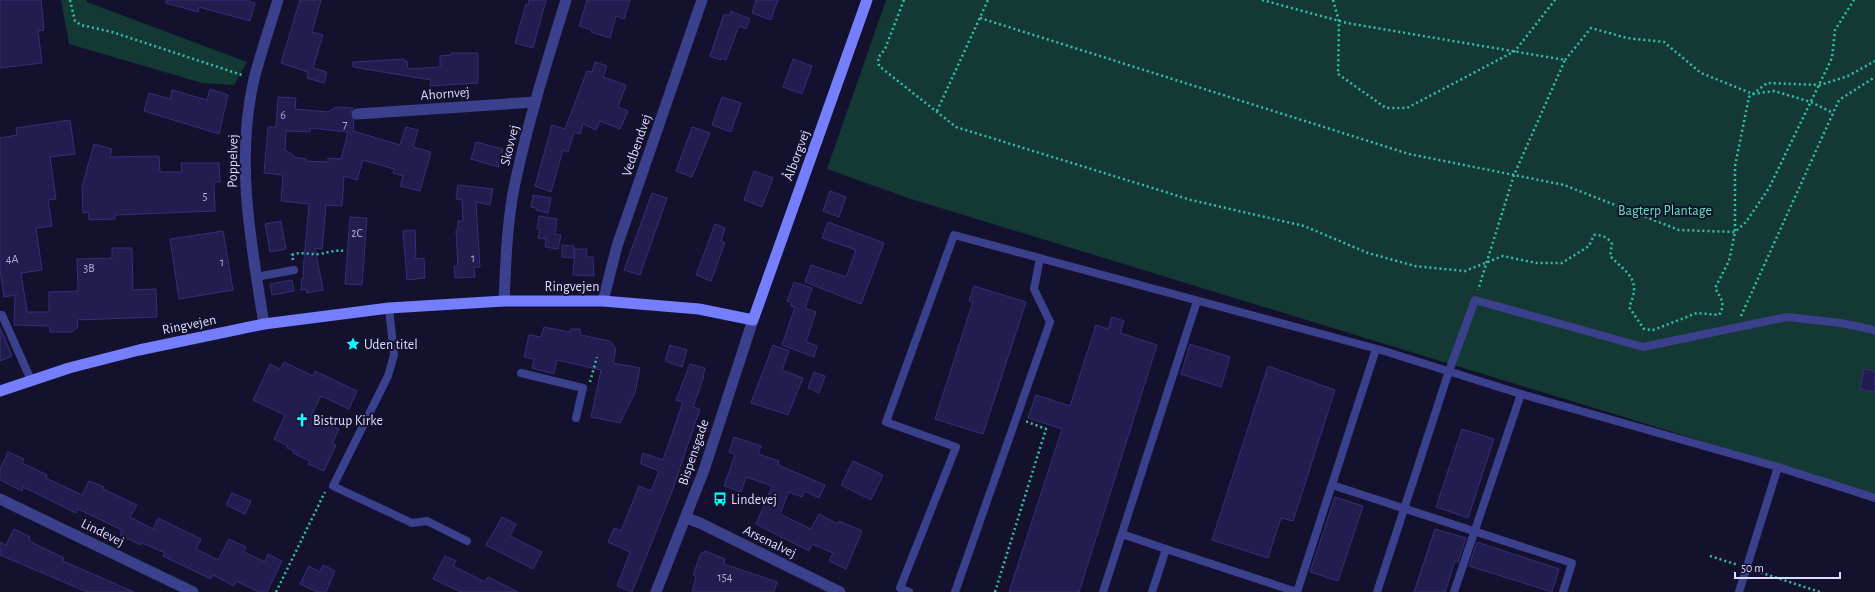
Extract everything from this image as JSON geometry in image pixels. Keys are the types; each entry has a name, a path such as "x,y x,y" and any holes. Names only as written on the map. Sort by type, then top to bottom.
{"main road":[{"name":"Ålborgvej","path":"753,320 867,0"},
{"name":"Ringvejen","path":"0,391 70,368 139,350 264,324 390,308 504,301 603,301 699,309 753,320"}],"street":[{"name":"Poppelvej","path":"264,324 248,218 244,168 248,119 254,79 278,0"},
{"name":"Skovvej","path":"504,301 507,235 516,175 535,102 566,0"},
{"name":"Vedbendvej","path":"603,301 617,246 702,0"},
{"name":"Ahornvej","path":"357,114 535,102"},
{"name":"Bispensgade","path":"656,592 704,470 753,320"},
{"name":"Lindevej","path":"0,499 187,591"},
{"name":"Arsenalvej","path":"686,518 700,523 840,592"}],"lane":[{"path":"909,592 900,588 956,447 886,422 954,235 1376,349 1521,394 1778,468 1875,498"},
{"path":"955,592 1050,322 1034,289 1040,258"},
{"path":"256,277 294,270"},
{"path":"1377,592 1449,371 1475,300 1643,347 1787,317 1841,323 1875,330"},
{"path":"1103,592 1198,301"},
{"path":"390,308 394,355 388,376 333,486 412,523 427,521 467,542"},
{"path":"0,315 2,315 31,380"},
{"path":"1122,534 1297,592 1376,349"},
{"path":"521,373 583,388 576,418"},
{"path":"1454,592 1521,394"},
{"path":"1739,592 1778,468"},
{"path":"1332,485 1404,510 1474,530 1572,563 1563,592"},
{"path":"1152,592 1166,549"}],"path":[{"path":"70,0 75,21 81,25 112,32 254,79"},
{"path":"904,0 885,49 878,58 879,66 938,111 956,127 1191,200 1304,226 1368,254 1415,266 1465,271 1503,256 1536,263 1562,263 1589,246 1594,235 1600,235 1609,239 1612,244 1610,256 1633,278 1636,294 1629,307 1644,329 1654,330 1697,313 1719,315 1722,310 1723,300 1715,288 1729,261 1735,232 1735,166 1749,97 1767,83 1820,85 1848,76 1875,61"},
{"path":"938,111 988,0"},
{"path":"1262,0 1338,21 1565,60"},
{"path":"1333,0 1338,21 1338,74 1386,108 1407,108 1515,51 1555,0"},
{"path":"980,18 1409,154 1564,186 1679,230 1735,232 1746,222 1769,188 1832,58 1835,30 1854,0"},
{"path":"1475,300 1514,175 1565,60 1591,28 1627,38 1664,42 1701,73 1753,94 1774,91 1811,102 1833,113"},
{"path":"1736,328 1746,301 1839,100 1875,77"},
{"path":"294,270 292,255 297,253 319,254 333,250 345,250"},
{"path":"583,388 591,381 597,357"},
{"path":"995,592 1046,429 1016,418"},
{"path":"276,592 326,490 333,486"},
{"path":"1710,556 1820,592"}],"green space":[{"path":"61,0 86,0 87,2 247,62 234,85 202,83 69,44"},
{"name":"Bagterp Plantage","path":"886,0 1875,0 1875,494 908,198 827,169"}],"building":[{"path":"0,0 41,0 44,30 38,31 42,63 0,68"},
{"path":"166,0 246,0 255,3 250,21 199,7 198,12 166,3"},
{"path":"300,0 321,0 312,32 323,35 313,68 327,72 324,83 307,78 308,72 281,63"},
{"path":"529,0 546,0 533,48 515,43 526,4 528,5"},
{"path":"587,0 630,0 624,19 616,16 610,38 591,32 592,30 579,26"},
{"path":"756,0 778,0 771,20 752,13"},
{"path":"731,11 750,19 746,29 739,26 726,60 721,58 721,60 710,56 724,14 729,16"},
{"path":"451,53 478,53 478,83 430,86 431,80 353,67 353,62 404,59 404,61 407,61 408,69 440,67 440,56 451,55"},
{"path":"793,59 812,66 802,94 783,87"},
{"path":"595,62 607,66 603,77 626,85 618,107 628,111 620,129 600,121 596,130 583,124 580,134 574,132 568,152 563,150 551,192 535,186 552,125 565,129 587,71 592,72"},
{"path":"210,89 228,95 219,134 144,111 149,93 170,99 172,90 207,100"},
{"path":"278,97 296,98 295,109 328,112 336,107 353,108 350,114 354,120 353,131 400,145 406,127 418,130 413,147 431,152 420,191 400,186 403,176 393,173 394,169 363,160 357,180 344,176 342,206 326,205 322,249 315,248 323,290 307,293 306,289 301,290 302,278 304,278 303,272 309,204 281,201 283,175 264,173 268,127 276,127","holes":["310,128 348,132 341,159 328,158 328,162 306,161 306,159 294,157 285,150 286,131 310,132"]},
{"path":"722,97 741,103 731,132 712,125"},
{"path":"70,120 75,154 50,157 56,199 48,200 52,226 36,228 42,270 21,273 27,312 49,312 49,292 78,291 77,259 112,258 112,248 132,248 133,290 156,289 157,317 77,320 78,327 72,332 50,332 50,326 14,325 15,295 4,297 0,270 0,138 17,135 16,128"},
{"path":"692,127 710,133 692,177 676,171"},
{"path":"476,142 503,149 498,167 471,159"},
{"path":"94,144 112,149 110,157 159,156 160,172 182,172 181,163 219,163 220,182 214,182 215,211 115,215 115,219 89,220 88,212 83,213 82,187"},
{"path":"754,171 773,178 762,207 744,200"},
{"path":"458,185 493,189 490,205 476,202 480,267 474,267 475,277 455,278 454,266 458,266 456,230 458,230 458,221 463,221 462,200 456,199"},
{"path":"830,191 846,197 839,217 823,211"},
{"path":"652,193 667,198 640,275 624,270"},
{"path":"533,195 551,198 548,213 531,207"},
{"path":"539,216 557,219 555,234 561,235 558,249 545,247 546,239 538,238 540,229 537,229"},
{"path":"350,217 367,218 362,285 345,284"},
{"path":"281,221 286,249 270,252 265,224"},
{"path":"828,222 884,243 861,304 805,282 811,265 846,277 856,250 822,238"},
{"path":"715,224 725,228 721,241 725,243 711,281 696,275"},
{"path":"415,230 416,259 424,258 425,278 407,280 403,231"},
{"path":"223,231 233,290 179,299 170,239"},
{"path":"562,245 574,246 574,258 562,257"},
{"path":"575,249 587,249 586,257 593,257 594,276 573,275"},
{"path":"292,280 294,291 272,295 270,284"},
{"path":"794,282 812,288 805,308 816,312 806,342 817,346 814,357 782,345 795,307 791,306 792,303 787,301"},
{"path":"974,286 1026,302 983,434 935,419 973,302 969,301"},
{"path":"1112,317 1124,321 1120,333 1157,345 1079,592 1009,592 1062,429 1028,418 1036,395 1070,406 1096,325 1108,329"},
{"path":"0,327 12,356 0,361"},
{"path":"544,327 570,332 571,329 580,329 581,335 610,341 616,348 613,363 640,368 635,393 620,423 591,417 601,370 557,360 554,374 532,368 534,359 524,357 529,335 541,337"},
{"path":"1190,344 1230,357 1221,387 1181,374"},
{"path":"670,345 687,350 682,367 665,361"},
{"path":"773,345 789,351 782,370 803,378 788,415 751,403"},
{"name":"Bistrup Kirke","path":"284,362 313,376 315,371 357,391 349,409 321,396 311,416 339,429 332,444 336,445 324,471 308,464 310,461 293,453 294,451 287,448 288,446 274,439 285,415 253,400 270,364 280,369"},
{"path":"690,364 705,368 704,376 693,407 700,409 671,494 632,592 617,586 630,552 608,542 614,528 621,531 639,486 651,491 659,471 641,464 643,453 663,460 683,402 676,400"},
{"path":"1268,366 1335,390 1293,521 1281,518 1268,558 1212,540"},
{"path":"1864,369 1875,371 1875,392 1860,389"},
{"path":"814,372 825,376 819,393 808,388"},
{"path":"1462,429 1494,439 1468,518 1436,507"},
{"path":"734,437 761,446 758,454 779,461 778,465 825,485 819,498 805,491 802,497 789,492 780,514 811,529 819,514 838,524 839,521 862,531 846,569 829,561 833,553 812,544 809,551 756,524 772,486 746,477 741,492 724,486 735,455 729,452"},
{"path":"8,452 24,459 22,463 47,475 46,478 82,495 89,481 104,487 103,489 137,505 130,517 153,529 158,518 201,539 196,549 218,560 229,539 246,547 244,552 265,562 268,554 282,561 267,592 259,592 236,581 234,586 213,575 211,579 163,556 165,553 142,543 141,545 120,535 122,530 78,509 76,513 23,487 22,491 0,480 0,469"},
{"path":"853,461 883,475 871,500 841,485"},
{"path":"232,493 251,501 245,514 226,505"},
{"path":"1335,497 1363,506 1338,581 1310,572"},
{"path":"502,517 516,524 510,536 542,552 533,569 486,545"},
{"path":"14,529 30,537 29,540 33,543 64,558 63,561 134,592 87,592 0,555 0,542 6,545"},
{"path":"1435,529 1466,538 1458,562 1455,561 1445,592 1414,592"},
{"path":"1477,542 1559,569 1552,592 1469,566"},
{"path":"705,551 725,559 724,564 777,582 774,592 692,592 696,577 693,575 701,553 704,553"},
{"path":"445,556 456,561 453,566 485,582 488,577 518,592 461,592 433,579"},
{"path":"323,565 335,571 326,592 317,592 300,584 309,566 320,572"}],"place":[{"name":"Uden titel","path":"353,344"},
{"name":"Bistrup Kirke","path":"302,420"},
{"name":"Lindevej","path":"720,499"}]}
